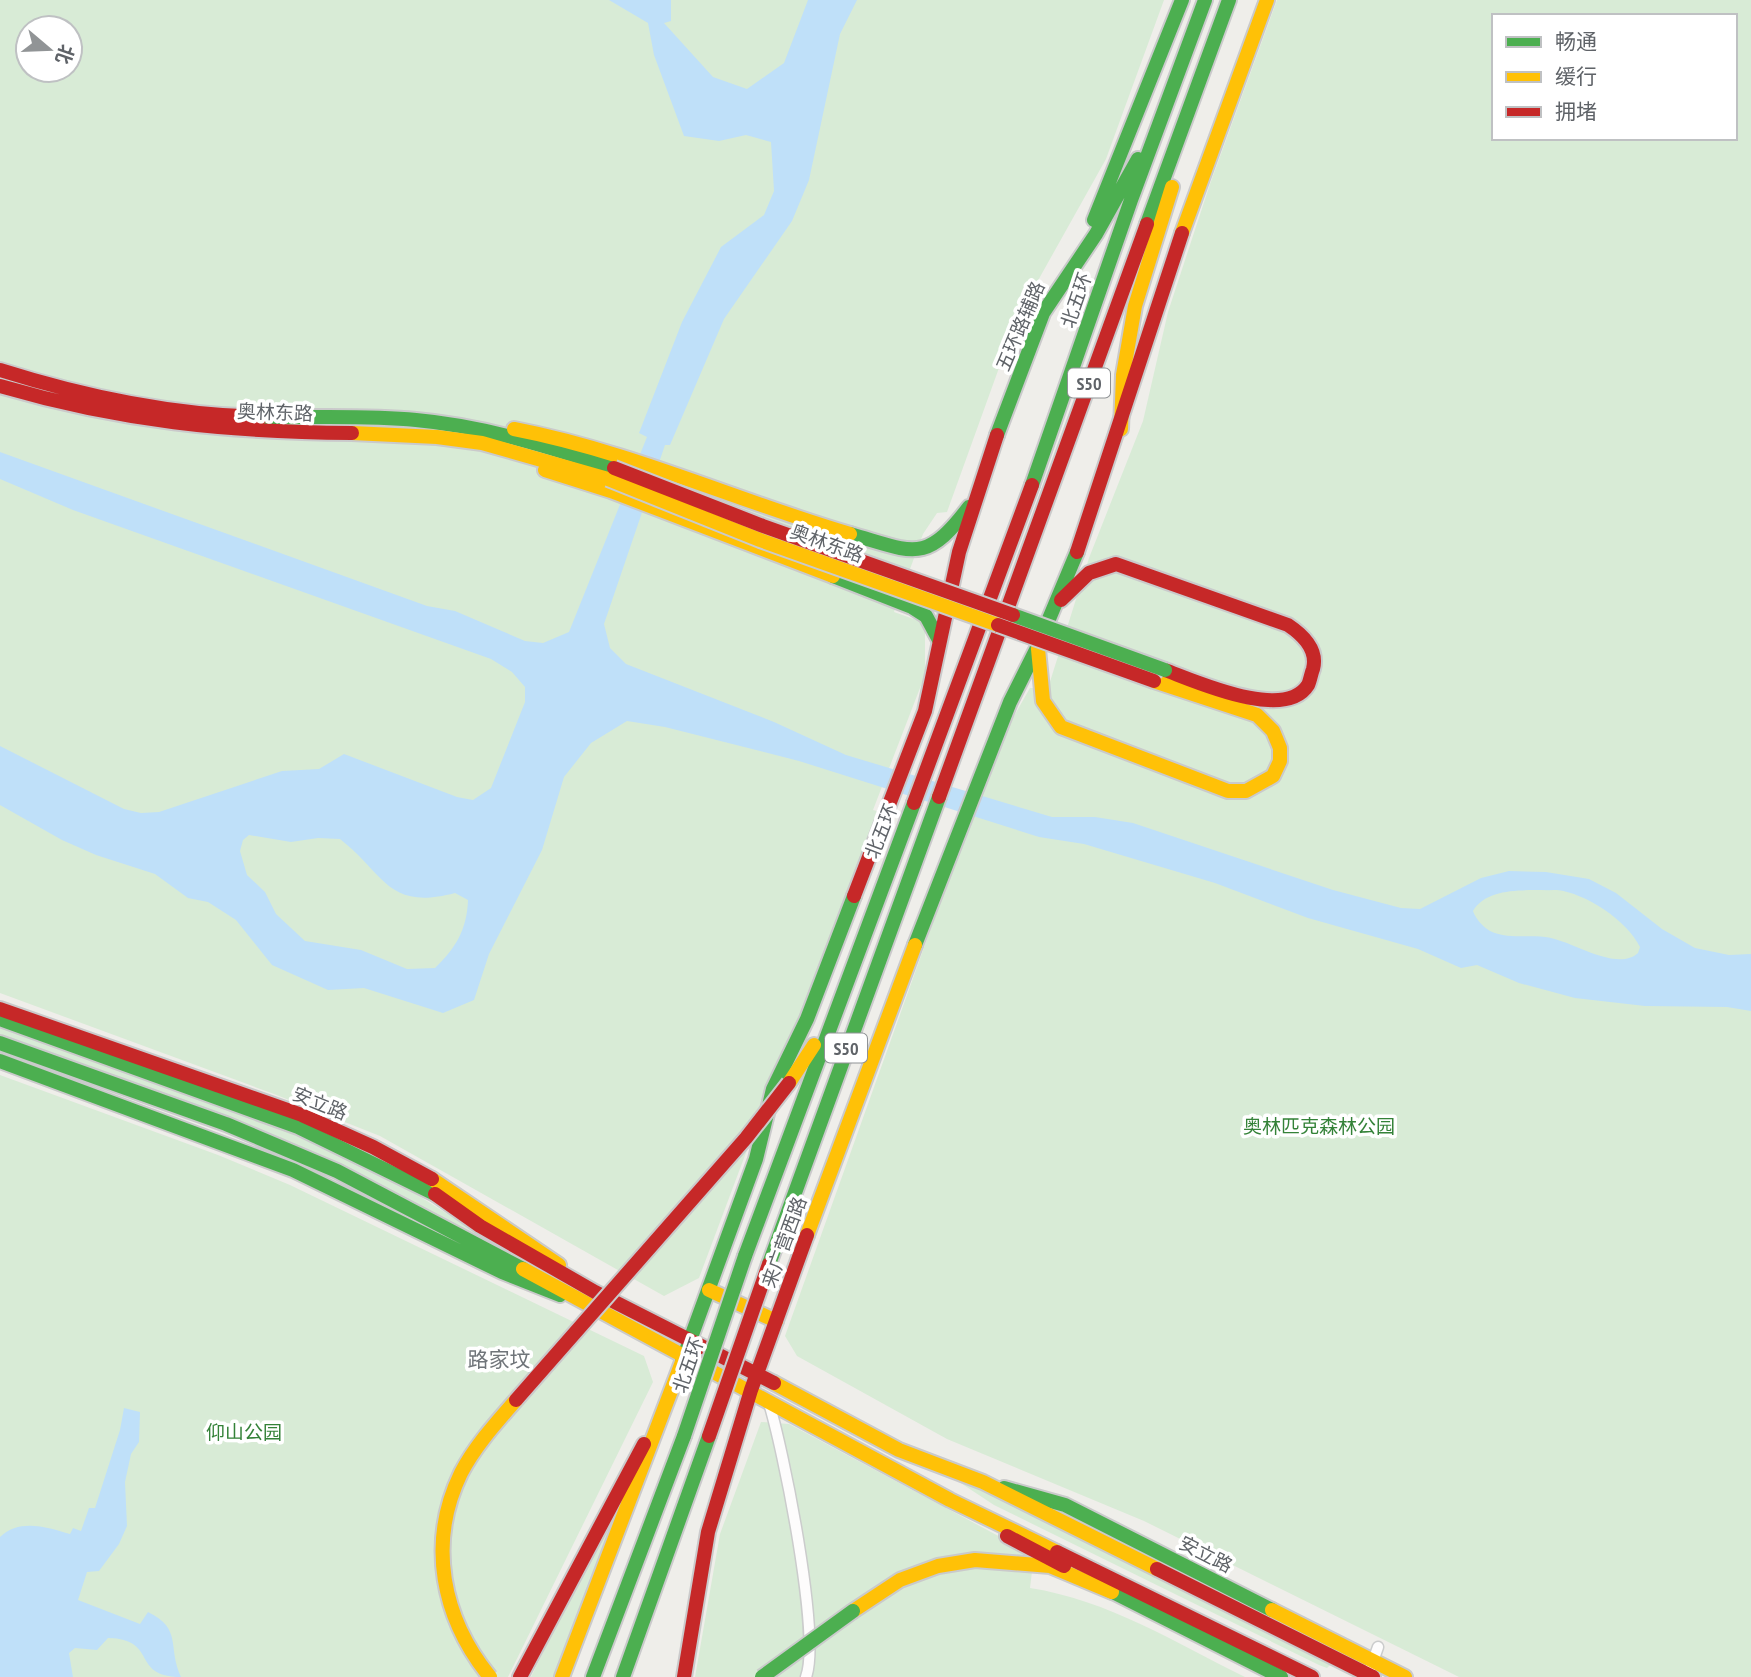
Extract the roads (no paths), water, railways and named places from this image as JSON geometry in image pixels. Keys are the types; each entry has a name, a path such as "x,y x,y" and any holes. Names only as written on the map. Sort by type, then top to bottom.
{"main road":[{"name":"五环路辅路","path":"670,1396 757,1159 774,1089 807,1019 925,711 959,552 1041,316 1103,205 1182,0"},
{"name":"北五环","path":"593,1677 684,1436 745,1256 835,1009 996,589 1205,0"},
{"name":"北五环","path":"623,1677 924,832 1229,0"},
{"name":"来广营西路","path":"684,1677 708,1532 751,1390 875,1046 1010,702 1058,604 1121,429 1170,270 1267,0"},
{"path":"1121,429 1123,375 1135,306 1205,66"},
{"path":"1041,316 1096,234 1161,120"},
{"name":"奥林东路","path":"0,370 65,391 179,411 247,416 415,420 467,433"},
{"name":"奥林东路","path":"0,386 61,405 177,426 246,431 467,433 525,439 614,474 1265,703 1285,702 1307,685 1314,669 1314,657 1308,642 1288,625 1116,564 1089,573 1058,604"},
{"path":"467,433 614,474 664,472 778,513 900,550 924,552 944,540 976,497"},
{"path":"614,474 647,505 912,607 926,616 939,640"},
{"name":"奥林东路","path":"614,474 760,540 1154,681 1257,715 1273,731 1280,748 1280,761 1273,776 1247,791 1228,790 1061,727 1048,716 1041,694 1038,649"},
{"path":"873,594 887,587 901,557 900,550"},
{"name":"安立路","path":"0,1009 302,1115 373,1147 429,1177 473,1205 592,1298"},
{"path":"490,1677 460,1634 444,1591 441,1550 447,1513 461,1473 489,1431 746,1138 789,1083 835,1009"},
{"name":"安立路","path":"0,1020 298,1127 370,1160 438,1196 480,1226 685,1356 950,1500 1312,1677"},
{"name":"安立路","path":"0,1042 226,1124 337,1171 592,1298 691,1339 899,1450 983,1482 1372,1667 1405,1677"},
{"name":"安立路","path":"0,1061 220,1140 338,1190 517,1280 592,1298"},
{"path":"709,1290 776,1321"},
{"path":"520,1677 670,1396"},
{"path":"562,1677 670,1396"},
{"name":"安立路","path":"950,1500 998,1531 1112,1592 1281,1677"},
{"path":"762,1677 900,1580 938,1566 975,1560 1050,1566 1112,1592"},
{"path":"634,1677 660,1578"}],"street":[{"path":"768,1399 780,1437 810,1633 811,1663 806,1677"}],"water":[{"path":"609,0 671,0 671,21 664,23 713,77 747,89 784,63 808,0 857,0 840,34 809,180 792,221 724,319 670,445 665,445 604,624 610,648 626,664 774,722 846,755 1052,817 1095,817 1133,823 1333,890 1401,908 1420,909 1481,878 1509,871 1546,872 1589,879 1616,893 1662,929 1695,948 1729,955 1751,954 1751,1011 1727,1007 1645,1006 1575,998 1519,983 1477,965 1461,968 1418,949 1308,918 1215,883 1084,844 1039,837 799,761 665,727 627,721 591,743 564,777 542,850 489,954 474,1000 443,1013 364,988 328,990 272,965 236,920 208,902 188,898 155,874 96,855 62,840 0,805 0,746 124,809 141,813 159,812 282,771 319,769 344,754 457,797 473,800 491,788 525,702 525,687 512,672 491,659 73,510 0,479 0,452 427,606 455,611 525,641 543,643 569,632 647,437 639,433 682,322 721,247 764,215 774,191 771,142 746,135 719,141 684,136 654,55 648,23","holes":["249,835 291,842 318,838 340,839 389,886 401,893 415,897 455,893 468,900 463,929 449,953 435,968 407,969 361,950 305,941 276,914 265,892 247,875 240,851 243,840","1557,890 1580,896 1604,909 1634,937 1640,947 1638,953 1629,958 1618,959 1555,939 1496,933 1482,925 1473,911 1480,903 1499,893"]},
{"path":"124,1408 140,1412 139,1442 131,1454 125,1482 127,1526 119,1544 99,1571 87,1572 78,1600 140,1624 148,1612 159,1618 170,1632 181,1677 155,1671 134,1645 124,1640 108,1638 97,1650 75,1648 69,1653 73,1677 0,1677 0,1537 8,1531 25,1526 43,1527 70,1534 73,1528 81,1531 89,1508 95,1508 120,1430"}],"district":[{"name":"路家坟","path":"499,1359"}],"park label":[{"name":"奥林匹克森林公园","path":"1319,1126"},
{"name":"仰山公园","path":"244,1432"}]}
